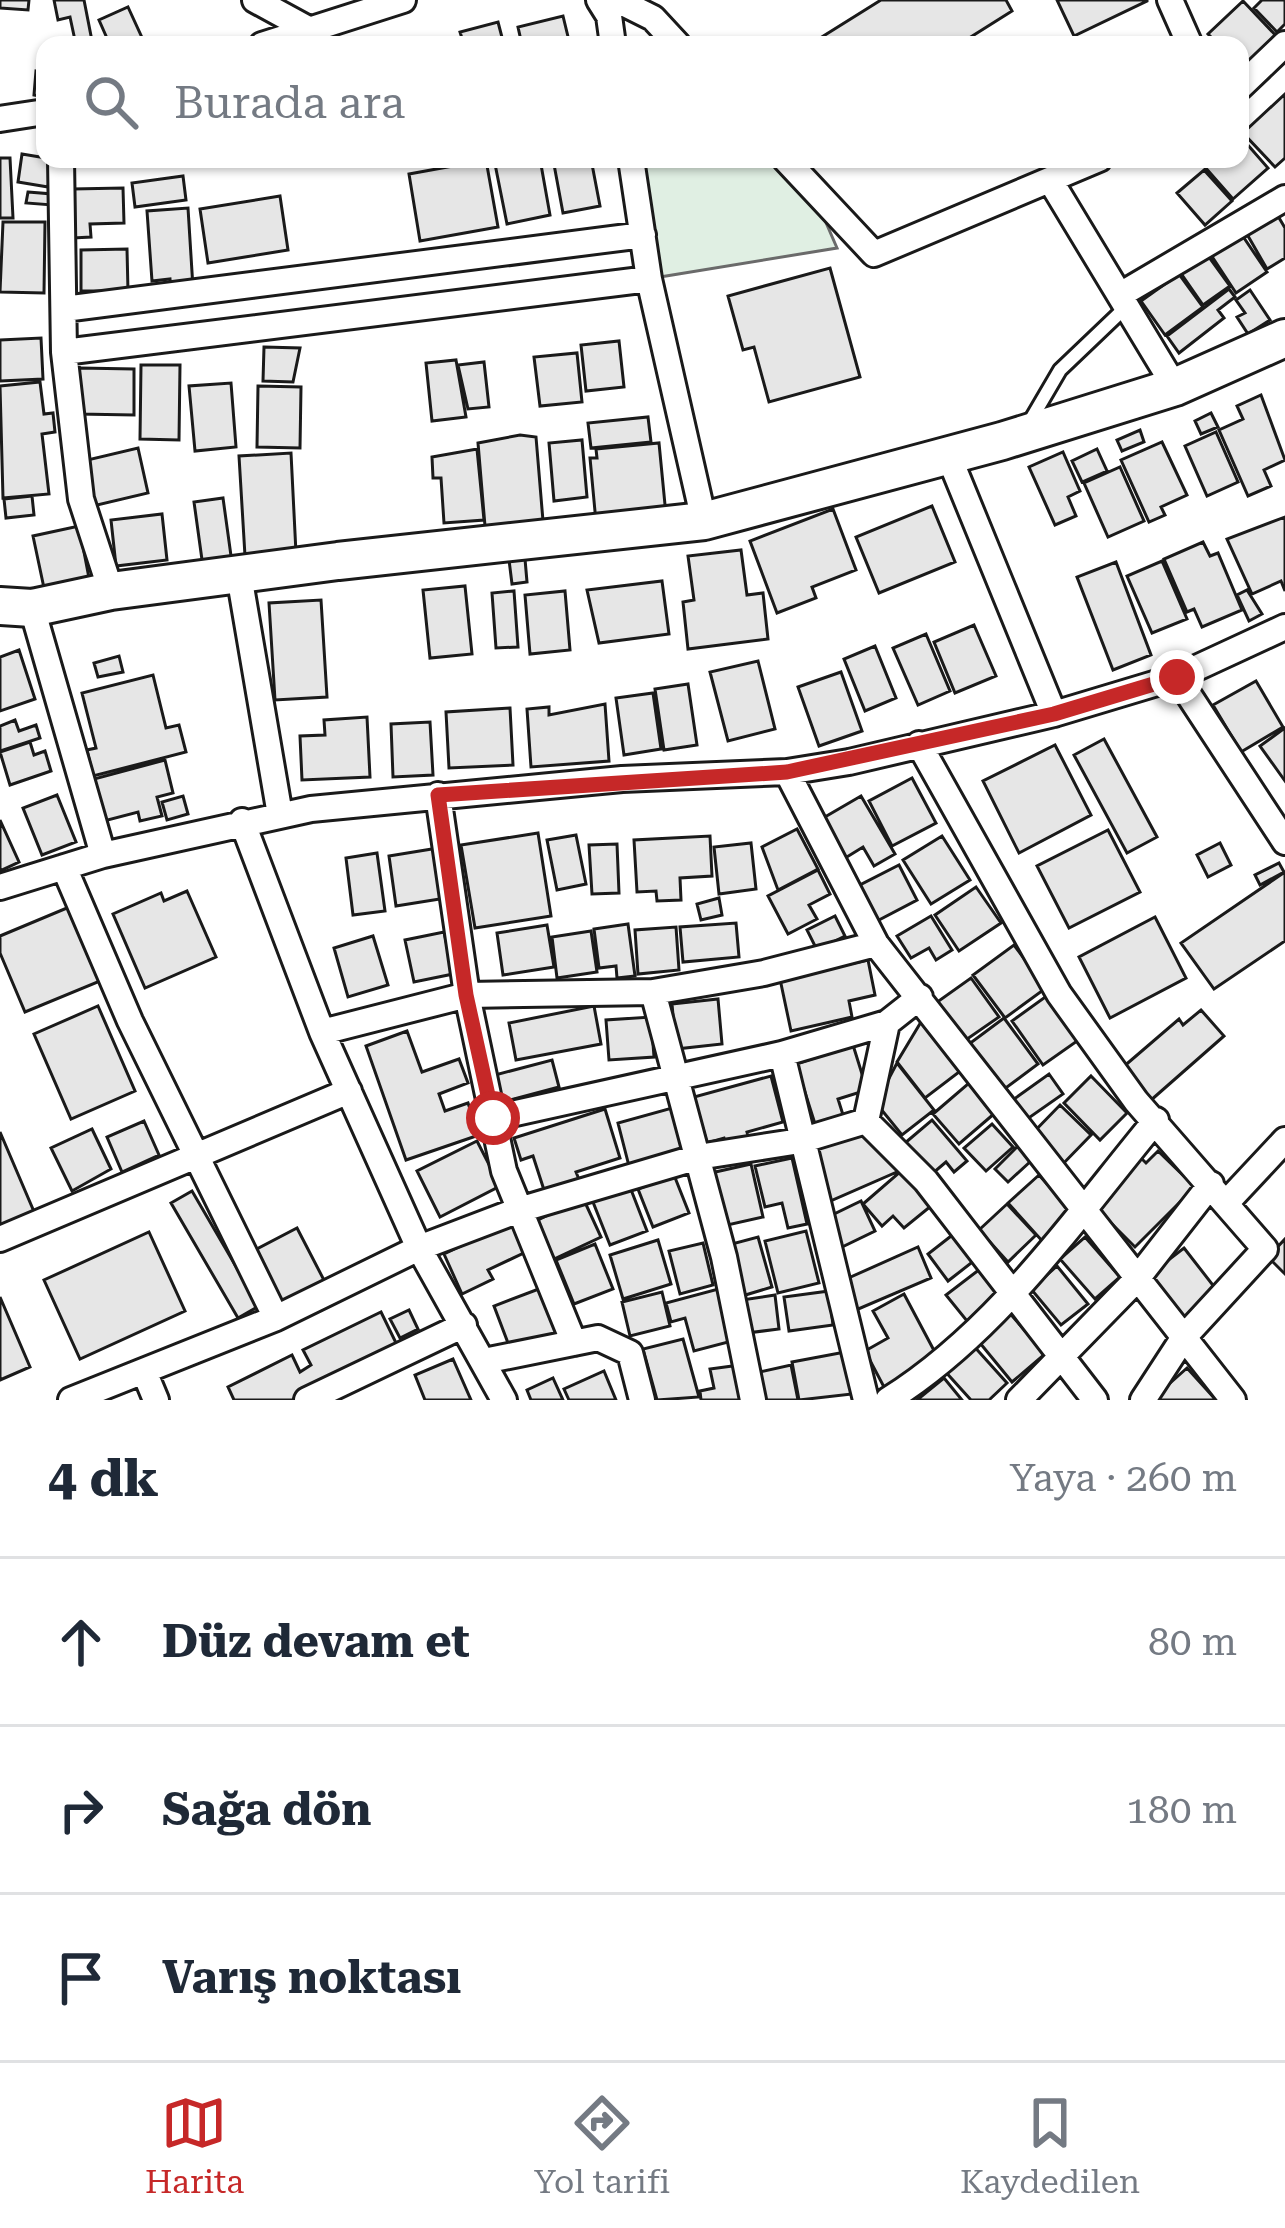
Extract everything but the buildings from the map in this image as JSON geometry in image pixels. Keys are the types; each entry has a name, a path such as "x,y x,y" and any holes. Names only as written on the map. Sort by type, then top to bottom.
{"street":[{"path":"255,0 310,30"},
{"path":"291,36 404,0"},
{"path":"599,0 609,16 612,36"},
{"path":"617,0 653,18 670,36"},
{"path":"1170,0 1186,36"},
{"path":"1249,78 1285,44"},
{"path":"0,119 36,113"},
{"path":"61,168 64,352 81,499 111,591"},
{"path":"632,168 649,279 704,521"},
{"path":"793,168 874,254 1078,168"},
{"path":"1050,180 1175,387"},
{"path":"1123,301 1285,198"},
{"path":"64,309 643,235"},
{"path":"64,352 649,279"},
{"path":"103,854 16,607 239,575 704,521 1022,435 1175,387 1285,338"},
{"path":"947,452 1054,714"},
{"path":"239,575 280,815"},
{"path":"0,886 103,854 280,815 438,795 787,772 1054,714 1177,677 1285,627"},
{"path":"1177,677 1285,842"},
{"path":"919,744 1059,994 1136,1102 1220,1192 1265,1249 1184,1337 1143,1400"},
{"path":"787,772 876,944 1233,1400"},
{"path":"438,795 466,995 493,1118 519,1210 574,1343"},
{"path":"242,821 322,1031 419,1248 504,1400"},
{"path":"64,867 130,1022 276,1318"},
{"path":"322,1031 466,995 652,992 764,973 876,944"},
{"path":"652,992 698,1157 753,1400"},
{"path":"493,1118 782,1054 887,1023 920,998"},
{"path":"866,1121 887,1023"},
{"path":"782,1054 866,1400"},
{"path":"0,1239 349,1091"},
{"path":"888,1400 945,1358 1011,1296 1156,1120"},
{"path":"71,1400 276,1318 419,1248 519,1210 698,1157 800,1141 866,1121"},
{"path":"866,1121 926,1180 1095,1400"},
{"path":"1019,1400 1220,1192 1285,1140"},
{"path":"307,1400 464,1325"},
{"path":"484,1361 598,1338 630,1353 642,1400"},
{"path":"144,1371 156,1400"}],"lane":[{"path":"1022,435 1060,370 1123,301"}],"green space":[{"path":"641,168 777,168 824,218 837,248 660,277"}],"route":[{"path":"493,1118 466,995 438,795 622,779 787,772 1054,714 1177,677"}]}
